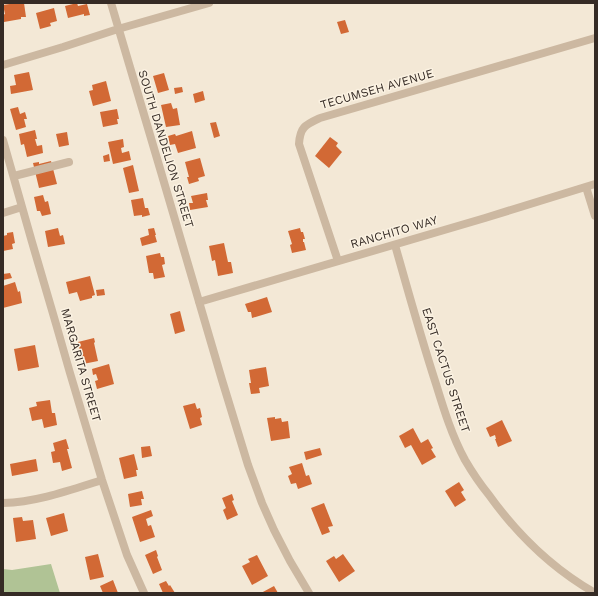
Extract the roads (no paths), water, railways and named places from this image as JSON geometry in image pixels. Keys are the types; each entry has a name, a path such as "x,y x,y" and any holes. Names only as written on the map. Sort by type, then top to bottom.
{"street":[{"name":"SOUTH DANDELION STREET","path":"111,3 248,465 274,530 309,593"},
{"path":"3,65 63,48 118,29 209,3"},
{"name":"TECUMSEH AVENUE","path":"338,261 300,144 302,129 308,123 320,118 595,38"},
{"name":"MARGARITA STREET","path":"3,140 102,480 127,556 144,593"},
{"path":"14,176 69,162"},
{"name":"RANCHITO WAY","path":"199,302 395,245 595,184"},
{"path":"586,187 595,216"},
{"path":"3,213 22,207"},
{"name":"EAST CACTUS STREET","path":"395,245 427,357 448,422 465,459 475,476 503,514 524,537 557,568 595,593"},
{"path":"3,503 17,503 41,498 102,480"}]}
